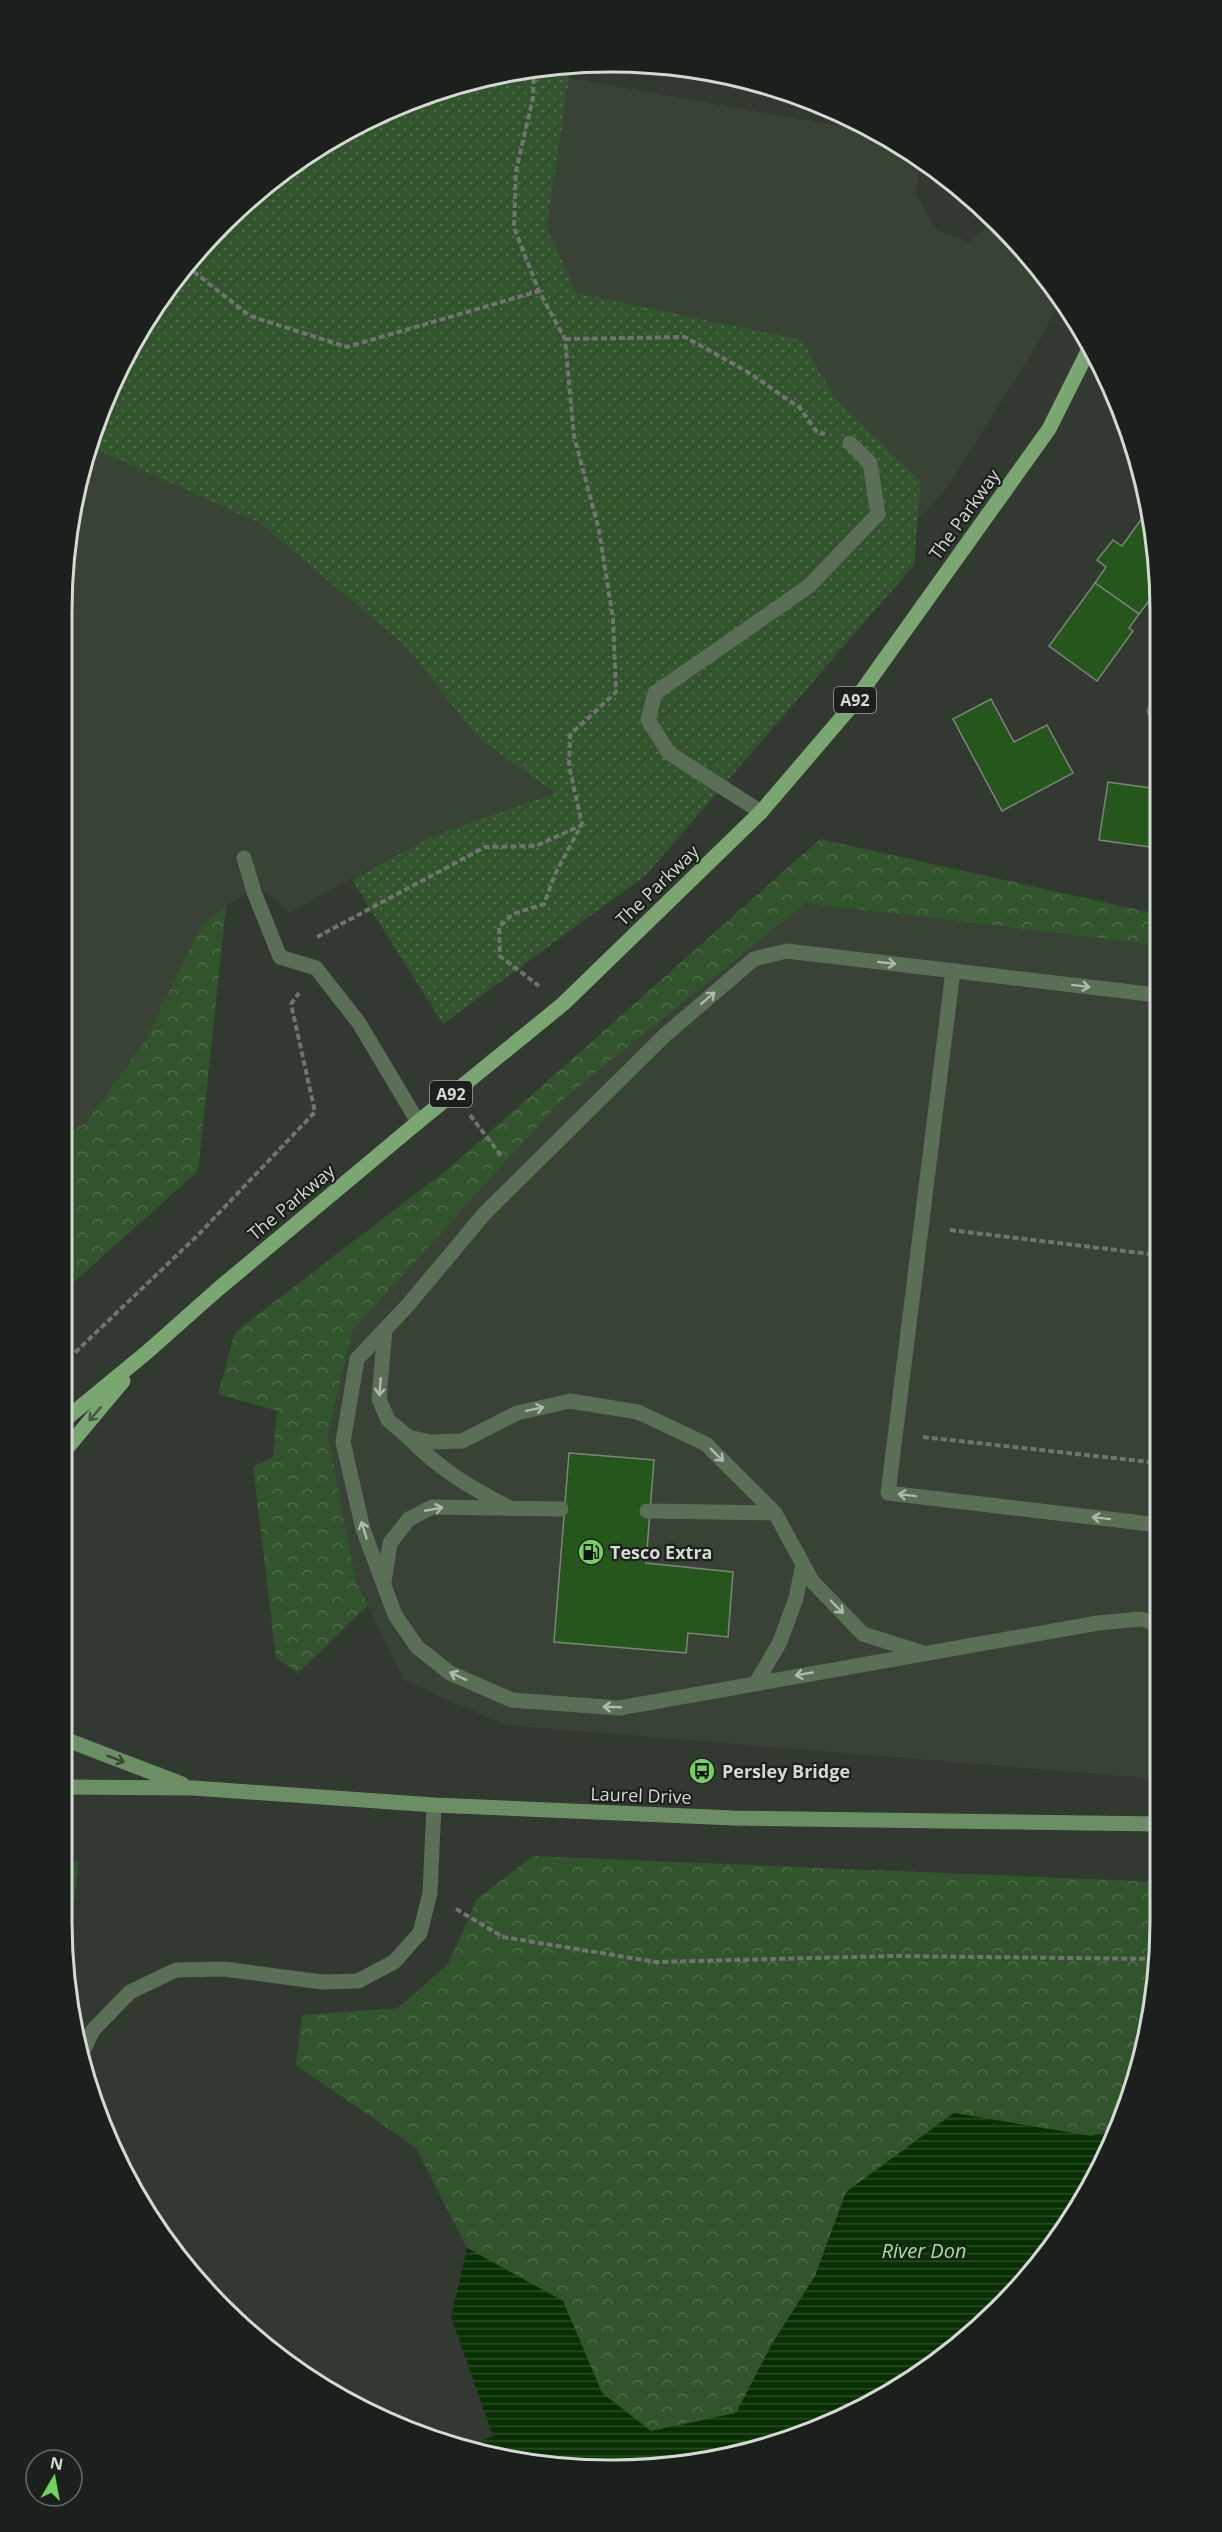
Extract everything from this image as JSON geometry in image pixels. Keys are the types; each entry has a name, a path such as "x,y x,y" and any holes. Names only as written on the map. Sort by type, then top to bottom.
{"main road":[{"name":"The Parkway","path":"146,1353 217,1290 563,1004 761,812 849,709 1042,439 1085,356"},
{"name":"A92","path":"72,1414 146,1353"},
{"name":"A92","path":"72,1442 146,1353"}],"street":[{"name":"Laurel Drive","path":"72,1742 193,1788"},
{"name":"Laurel Drive","path":"72,1787 193,1788 434,1805 734,1818 1150,1824"}],"lane":[{"path":"761,812 669,753 648,720 655,693 810,586 878,514 870,463 850,443"},
{"path":"244,858 280,957 316,968 359,1023 418,1122"},
{"path":"1150,994 787,951 754,959 664,1036 518,1178 357,1359 343,1442 363,1529 395,1615 417,1647 450,1673 512,1700 619,1708 923,1652 1098,1623 1141,1619 1150,1622"},
{"path":"953,971 888,1493 1150,1524"},
{"path":"385,1329 379,1399 388,1420 426,1455 464,1485 510,1508"},
{"path":"408,1437 430,1442 462,1441 517,1413 570,1401 638,1412 706,1444 775,1513 812,1581 863,1634 923,1652"},
{"path":"384,1585 390,1543 409,1519 432,1507 561,1509"},
{"path":"647,1511 775,1513"},
{"path":"756,1683 780,1642 796,1598 803,1564"},
{"path":"86,2044 93,2030 130,1992 176,1970 224,1969 322,1982 358,1981 394,1962 420,1933 430,1893 434,1805"}],"path":[{"path":"534,78 533,98 516,171 514,228 539,291 565,339 574,436 599,530 613,619 616,692 570,735 568,766 582,824 555,874 544,904 513,914 499,927 500,956 563,1004"},
{"path":"193,271 250,316 347,347 539,291"},
{"path":"565,339 685,337 747,372 800,408 817,432 850,443"},
{"path":"280,957 485,847 537,846 582,824"},
{"path":"72,1355 198,1235 315,1112 291,1004 316,968"},
{"path":"453,1093 518,1178"},
{"path":"922,1227 1150,1254"},
{"path":"895,1434 1150,1462"},
{"path":"430,1893 503,1937 656,1962 892,1956 1149,1959"}],"shaded area":[{"path":"569,78 849,128 880,144 919,169 916,194 936,230 969,242 986,227 990,228 1039,283 1057,308 1037,345 946,489 918,520 921,480 833,395 802,340 576,293 547,226"},
{"path":"97,450 261,524 405,646 479,739 556,794 428,838 288,913 264,890 242,896 226,906 201,926 146,1039 86,1123 72,1130 72,611 73,576 82,506"},
{"path":"806,903 1150,944 1150,1778 505,1725 404,1680 356,1582 328,1434 352,1331 560,1102"}],"green space":[{"path":"570,74 547,226 576,293 802,340 833,395 921,481 914,565 646,875 443,1024 352,880 428,838 555,793 479,739 405,646 261,524 97,450 113,405 128,373 144,341 163,312 183,283 230,230 283,183 342,144 405,113 471,90 506,82"},
{"path":"820,839 1150,912 1150,944 806,903 560,1102 352,1331 328,1434 356,1582 368,1605 298,1673 276,1658 253,1466 273,1457 277,1411 218,1394 235,1332 449,1168"},
{"path":"226,906 198,1171 72,1284 72,1130 86,1123 146,1039 201,926"},
{"path":"533,1856 1150,1882 1149,1956 1140,2026 1132,2061 1107,2132 1091,2136 953,2113 847,2192 815,2276 772,2344 737,2413 651,2431 602,2393 563,2301 467,2248 416,2148 296,2065 302,2015 398,2008 448,1964 477,1899"},
{"path":"72,1861 79,1861 72,1918"}],"water":[{"name":"River Don","path":"954,2113 1091,2136 1107,2132 1078,2190 1059,2220 1039,2249 992,2302 939,2349 880,2388 849,2404 817,2419 751,2442 716,2450 646,2459 576,2459 506,2450 475,2443 493,2436 451,2317 467,2248 563,2301 602,2393 651,2431 736,2413 772,2344 815,2276 846,2192"}],"building":[{"path":"1142,519 1150,601 1139,614 1095,583 1106,567 1097,560 1113,540 1122,546"},
{"path":"1095,583 1139,614 1129,628 1133,631 1097,681 1049,646"},
{"path":"991,699 1014,742 1047,725 1073,773 1002,811 953,719"},
{"path":"1108,782 1150,788 1150,847 1099,840"},
{"path":"569,1453 654,1460 646,1563 733,1572 728,1637 688,1633 686,1653 554,1642"}],"place":[{"name":"Tesco Extra","path":"591,1552"},
{"name":"Persley Bridge","path":"702,1771"}]}
